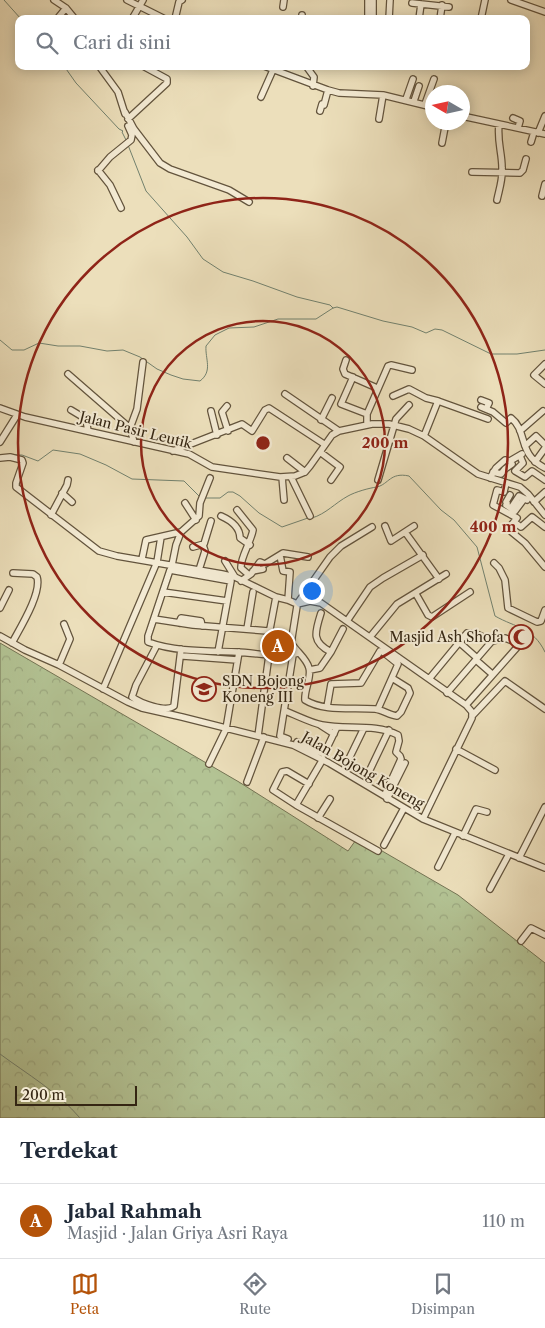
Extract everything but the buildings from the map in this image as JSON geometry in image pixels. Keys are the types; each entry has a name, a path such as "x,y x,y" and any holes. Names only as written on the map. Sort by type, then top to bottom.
{"street":[{"path":"56,0 72,15"},
{"path":"127,0 157,15"},
{"path":"135,15 143,0"},
{"path":"175,15 179,2 182,0"},
{"path":"368,0 368,15"},
{"path":"373,0 373,15"},
{"path":"389,15 390,0"},
{"path":"482,15 485,0"},
{"path":"512,0 545,12"},
{"path":"412,3 449,6"},
{"path":"420,15 421,4"},
{"path":"441,15 442,6"},
{"path":"61,15 66,8"},
{"path":"102,70 118,92 132,135 131,140 110,157 98,170 110,185 121,208"},
{"path":"128,119 167,83 168,79 151,70"},
{"path":"261,97 273,70 314,86 339,93 383,95 425,104"},
{"path":"309,70 314,77 314,86"},
{"path":"406,100 413,79"},
{"path":"432,85 434,79"},
{"path":"414,101 419,86"},
{"path":"321,106 324,106 328,90"},
{"path":"379,119 383,95"},
{"path":"125,112 152,154 160,163 170,169 229,190 249,202"},
{"path":"531,142 545,116"},
{"path":"470,118 545,134"},
{"path":"513,118 520,121 518,128"},
{"path":"497,200 502,173 498,140 499,124"},
{"path":"442,144 445,130"},
{"path":"472,172 521,173 526,159"},
{"path":"542,196 545,184"},
{"path":"346,360 343,369 345,374 377,388"},
{"path":"130,428 136,409 143,362"},
{"path":"545,364 534,375 545,384"},
{"path":"367,425 367,414 377,388 389,365 412,370"},
{"path":"68,374 130,428 134,442"},
{"path":"352,378 341,404 367,414"},
{"path":"393,396 410,388 426,398 488,419"},
{"path":"285,394 339,431"},
{"path":"321,420 332,398"},
{"path":"481,400 489,403 484,408 506,423 511,418 513,419 520,431 526,449 535,462 544,466"},
{"path":"424,436 438,401"},
{"path":"378,480 397,418 409,404"},
{"path":"227,406 222,412 228,431"},
{"name":"Jalan Pasir Leutik","path":"0,408 17,415 191,455 212,467 282,477 291,477 305,472"},
{"path":"173,452 242,424 252,431 265,410 269,408 324,444"},
{"path":"71,410 86,419 88,431"},
{"path":"211,410 217,435"},
{"path":"520,431 543,411"},
{"path":"0,442 17,415"},
{"path":"287,458 305,472 329,437 339,431 379,423 395,426 424,436 478,474 501,474 505,468 512,464 510,461 520,456 536,436 545,446 535,462"},
{"path":"320,452 340,468 331,480"},
{"path":"520,456 523,464 515,471 525,477 532,471 545,480"},
{"path":"0,458 10,457 22,460 23,463 16,487 99,551 117,556 157,562 171,568 233,579"},
{"path":"492,475 506,483 520,487 545,515"},
{"path":"282,477 284,500"},
{"path":"291,477 310,516"},
{"path":"142,559 146,540 181,532 196,520 199,516 200,503 210,478"},
{"path":"51,514 68,480"},
{"path":"506,483 506,505 515,511 524,499"},
{"path":"517,499 497,490 492,503 517,518 508,529 525,543 545,568"},
{"path":"511,508 519,496 524,499 533,500 545,492"},
{"path":"62,493 72,502"},
{"path":"185,503 196,520"},
{"path":"237,510 253,529 250,545 240,566 242,570 251,573 263,569"},
{"path":"221,516 232,523 240,533 240,538 250,545"},
{"path":"514,522 522,527 532,517 545,527"},
{"path":"199,570 205,551 203,545 211,521"},
{"path":"385,526 392,540 414,526"},
{"path":"337,727 324,754 281,737 294,655 292,644 297,605 330,557 341,546 372,527"},
{"path":"181,532 147,640 157,645 181,649 294,655 306,662 310,670 305,700 326,707 378,710 397,716 401,712 410,692 392,678"},
{"path":"406,532 439,578"},
{"path":"102,688 157,562 161,536"},
{"path":"193,547 203,545"},
{"path":"242,581 260,562 265,564 284,553 308,557"},
{"path":"280,555 283,571 290,572 288,600"},
{"path":"347,621 370,587 423,555"},
{"path":"218,652 233,579 225,561"},
{"path":"494,563 505,580 508,608 537,622 541,620 545,610"},
{"path":"171,568 199,570 242,581 276,598 288,600 297,605 310,601 321,604 466,706 472,716"},
{"path":"12,643 39,584 37,577 33,574 13,573"},
{"path":"370,637 397,604 446,574"},
{"path":"0,608 9,590"},
{"path":"163,592 227,602"},
{"path":"246,629 253,592"},
{"path":"416,594 428,615 432,617 470,592"},
{"path":"154,619 202,626 269,631 276,598"},
{"path":"321,612 317,629 317,640 322,647 331,652"},
{"path":"59,664 70,639 64,624"},
{"path":"310,670 320,668 343,629"},
{"path":"429,679 467,633 474,633 492,641"},
{"name":"Jalan Bojong Koneng","path":"0,636 59,664 142,708 293,745 323,759 423,819 545,868"},
{"path":"447,693 492,641 505,638 520,644 466,706"},
{"path":"460,643 492,674"},
{"path":"157,645 136,685 132,697 144,704 164,708 170,709 174,706 181,649"},
{"path":"209,764 226,728 239,652"},
{"path":"326,707 331,684 361,683 378,652 383,652 398,664 378,710"},
{"path":"247,782 259,736 267,655"},
{"path":"182,656 237,660"},
{"path":"423,819 472,716 505,681 545,709"},
{"path":"285,712 320,725 334,734"},
{"path":"320,725 380,728 389,730 399,738 396,752 401,760 386,792"},
{"path":"345,767 364,728"},
{"path":"367,776 389,730"},
{"path":"456,749 495,770"},
{"path":"296,805 323,759"},
{"path":"387,799 405,763"},
{"path":"309,784 286,771 282,772 273,790 318,818 378,851"},
{"path":"318,818 330,799"},
{"path":"519,858 545,807"},
{"path":"384,845 404,808"},
{"path":"463,836 476,809 487,812"},
{"path":"438,867 455,833"},
{"path":"490,889 509,854"},
{"path":"521,941 531,928 544,935"}],"green space":[{"path":"0,643 239,782 348,851 358,837 458,895 545,963 545,1118 0,1118"}],"waterway":[{"path":"4,0 17,15"},
{"path":"67,70 76,83 123,131 127,142"},
{"path":"128,145 146,191 187,237 203,259 223,272 297,297 330,305 333,308"},
{"path":"0,340 12,350 24,350 39,343 58,346 80,346 107,351 123,350 140,357 157,369 171,375 200,381 204,377 208,365 206,346 215,335 229,328 254,327 278,319 316,319 337,307 383,321 412,327 426,333 435,329 442,330 491,354 517,354 545,350"},
{"path":"13,455 22,455 38,461 53,450 80,454 132,479 184,481 200,497"},
{"path":"312,518 362,490 381,486 394,477 409,476 441,510 454,520 477,547 495,616 529,633 545,652"},
{"path":"203,498 220,498 228,492 233,492 259,513 282,527 308,518"},
{"path":"0,1054 52,1092 80,1118"}],"place":[{"name":"Masjid Ash Shofa","path":"521,637"},
{"name":"Jabal Rahmah","path":"278,646"},
{"name":"SDN Bojong Koneng III","path":"204,689"}]}
